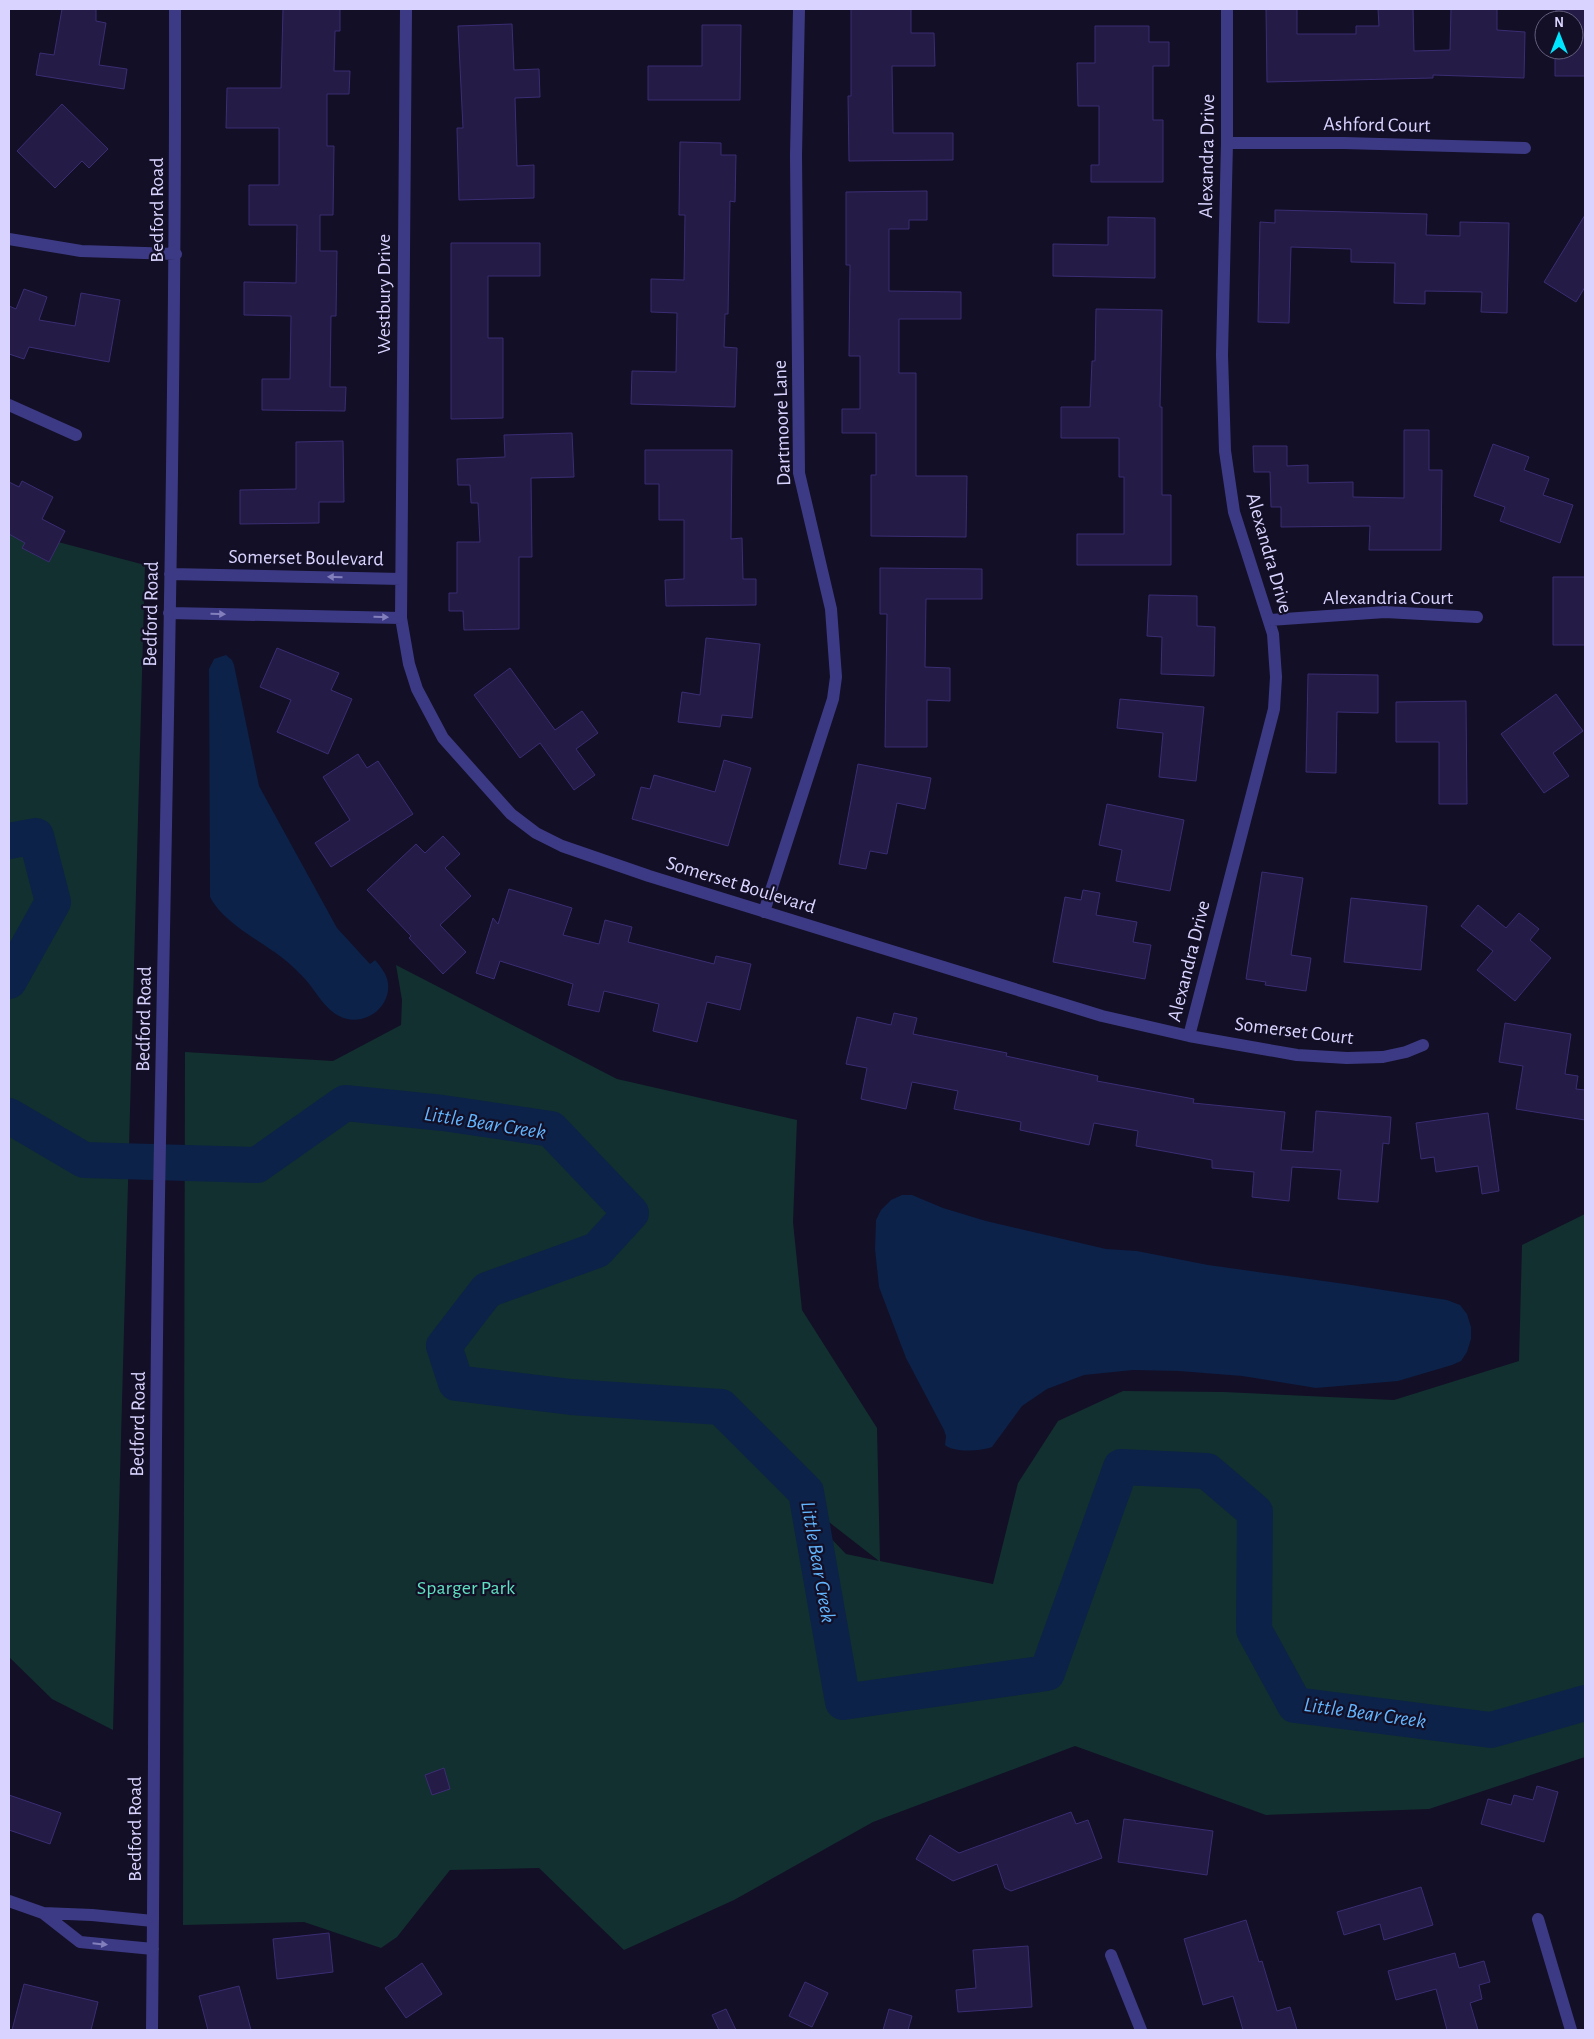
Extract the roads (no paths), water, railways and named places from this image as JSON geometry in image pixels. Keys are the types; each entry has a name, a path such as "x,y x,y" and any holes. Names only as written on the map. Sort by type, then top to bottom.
{"street":[{"name":"Bedford Road","path":"152,2030 154,1921 153,1679 159,1194 176,254 175,9"},
{"name":"Westbury Drive","path":"401,579 406,9"},
{"name":"Dartmoore Lane","path":"764,912 833,699 836,677 831,609 799,473 796,165 799,9"},
{"name":"Alexandra Drive","path":"1189,1036 1274,709 1276,677 1273,634 1234,512 1225,451 1222,355 1227,143 1227,9"},
{"name":"Ashford Court","path":"1227,143 1344,143 1526,148"},
{"path":"9,239 81,251 176,254"},
{"path":"9,405 76,435"},
{"name":"Somerset Boulevard","path":"170,574 401,579 401,618 409,664 417,689 443,738 511,814 536,833 562,846 764,912 1102,1016 1189,1036"},
{"name":"Alexandria Court","path":"1269,620 1385,612 1477,616"},
{"path":"169,614 401,618"},
{"name":"Somerset Court","path":"1189,1036 1297,1055 1347,1058 1383,1057 1423,1046"},
{"path":"9,1901 43,1913 92,1915 154,1921"},
{"path":"43,1913 80,1942 153,1949"},
{"path":"1538,1919 1572,2030"},
{"path":"1111,1955 1140,2030"}],"water":[{"path":"226,655 232,660 234,665 259,786 337,928 370,964 375,960 386,976 388,992 385,1001 373,1014 365,1018 357,1020 348,1019 334,1013 292,966 236,926 210,897 209,669 214,659"},
{"path":"902,1195 912,1195 943,1208 986,1221 1106,1249 1137,1251 1208,1265 1447,1300 1460,1305 1467,1314 1471,1327 1471,1339 1467,1352 1461,1361 1398,1381 1316,1388 1242,1376 1179,1371 1133,1370 1084,1375 1047,1389 1022,1406 992,1447 981,1450 949,1448 945,1445 946,1436 944,1430 906,1358 879,1287 875,1249 876,1220 881,1210 891,1200"}],"waterway":[{"name":"Little Bear Creek","path":"9,841 36,836 53,902 9,981"},
{"name":"Little Bear Creek","path":"9,1116 84,1160 257,1165 345,1103 443,1113 551,1129 631,1213 597,1250 487,1290 444,1346 456,1383 571,1397 721,1407 806,1492 843,1702 1047,1673 1121,1467 1207,1471 1255,1512 1254,1630 1295,1705 1491,1730 1585,1703"}],"park label":[{"name":"Sparger Park","path":"466,1588"}]}
